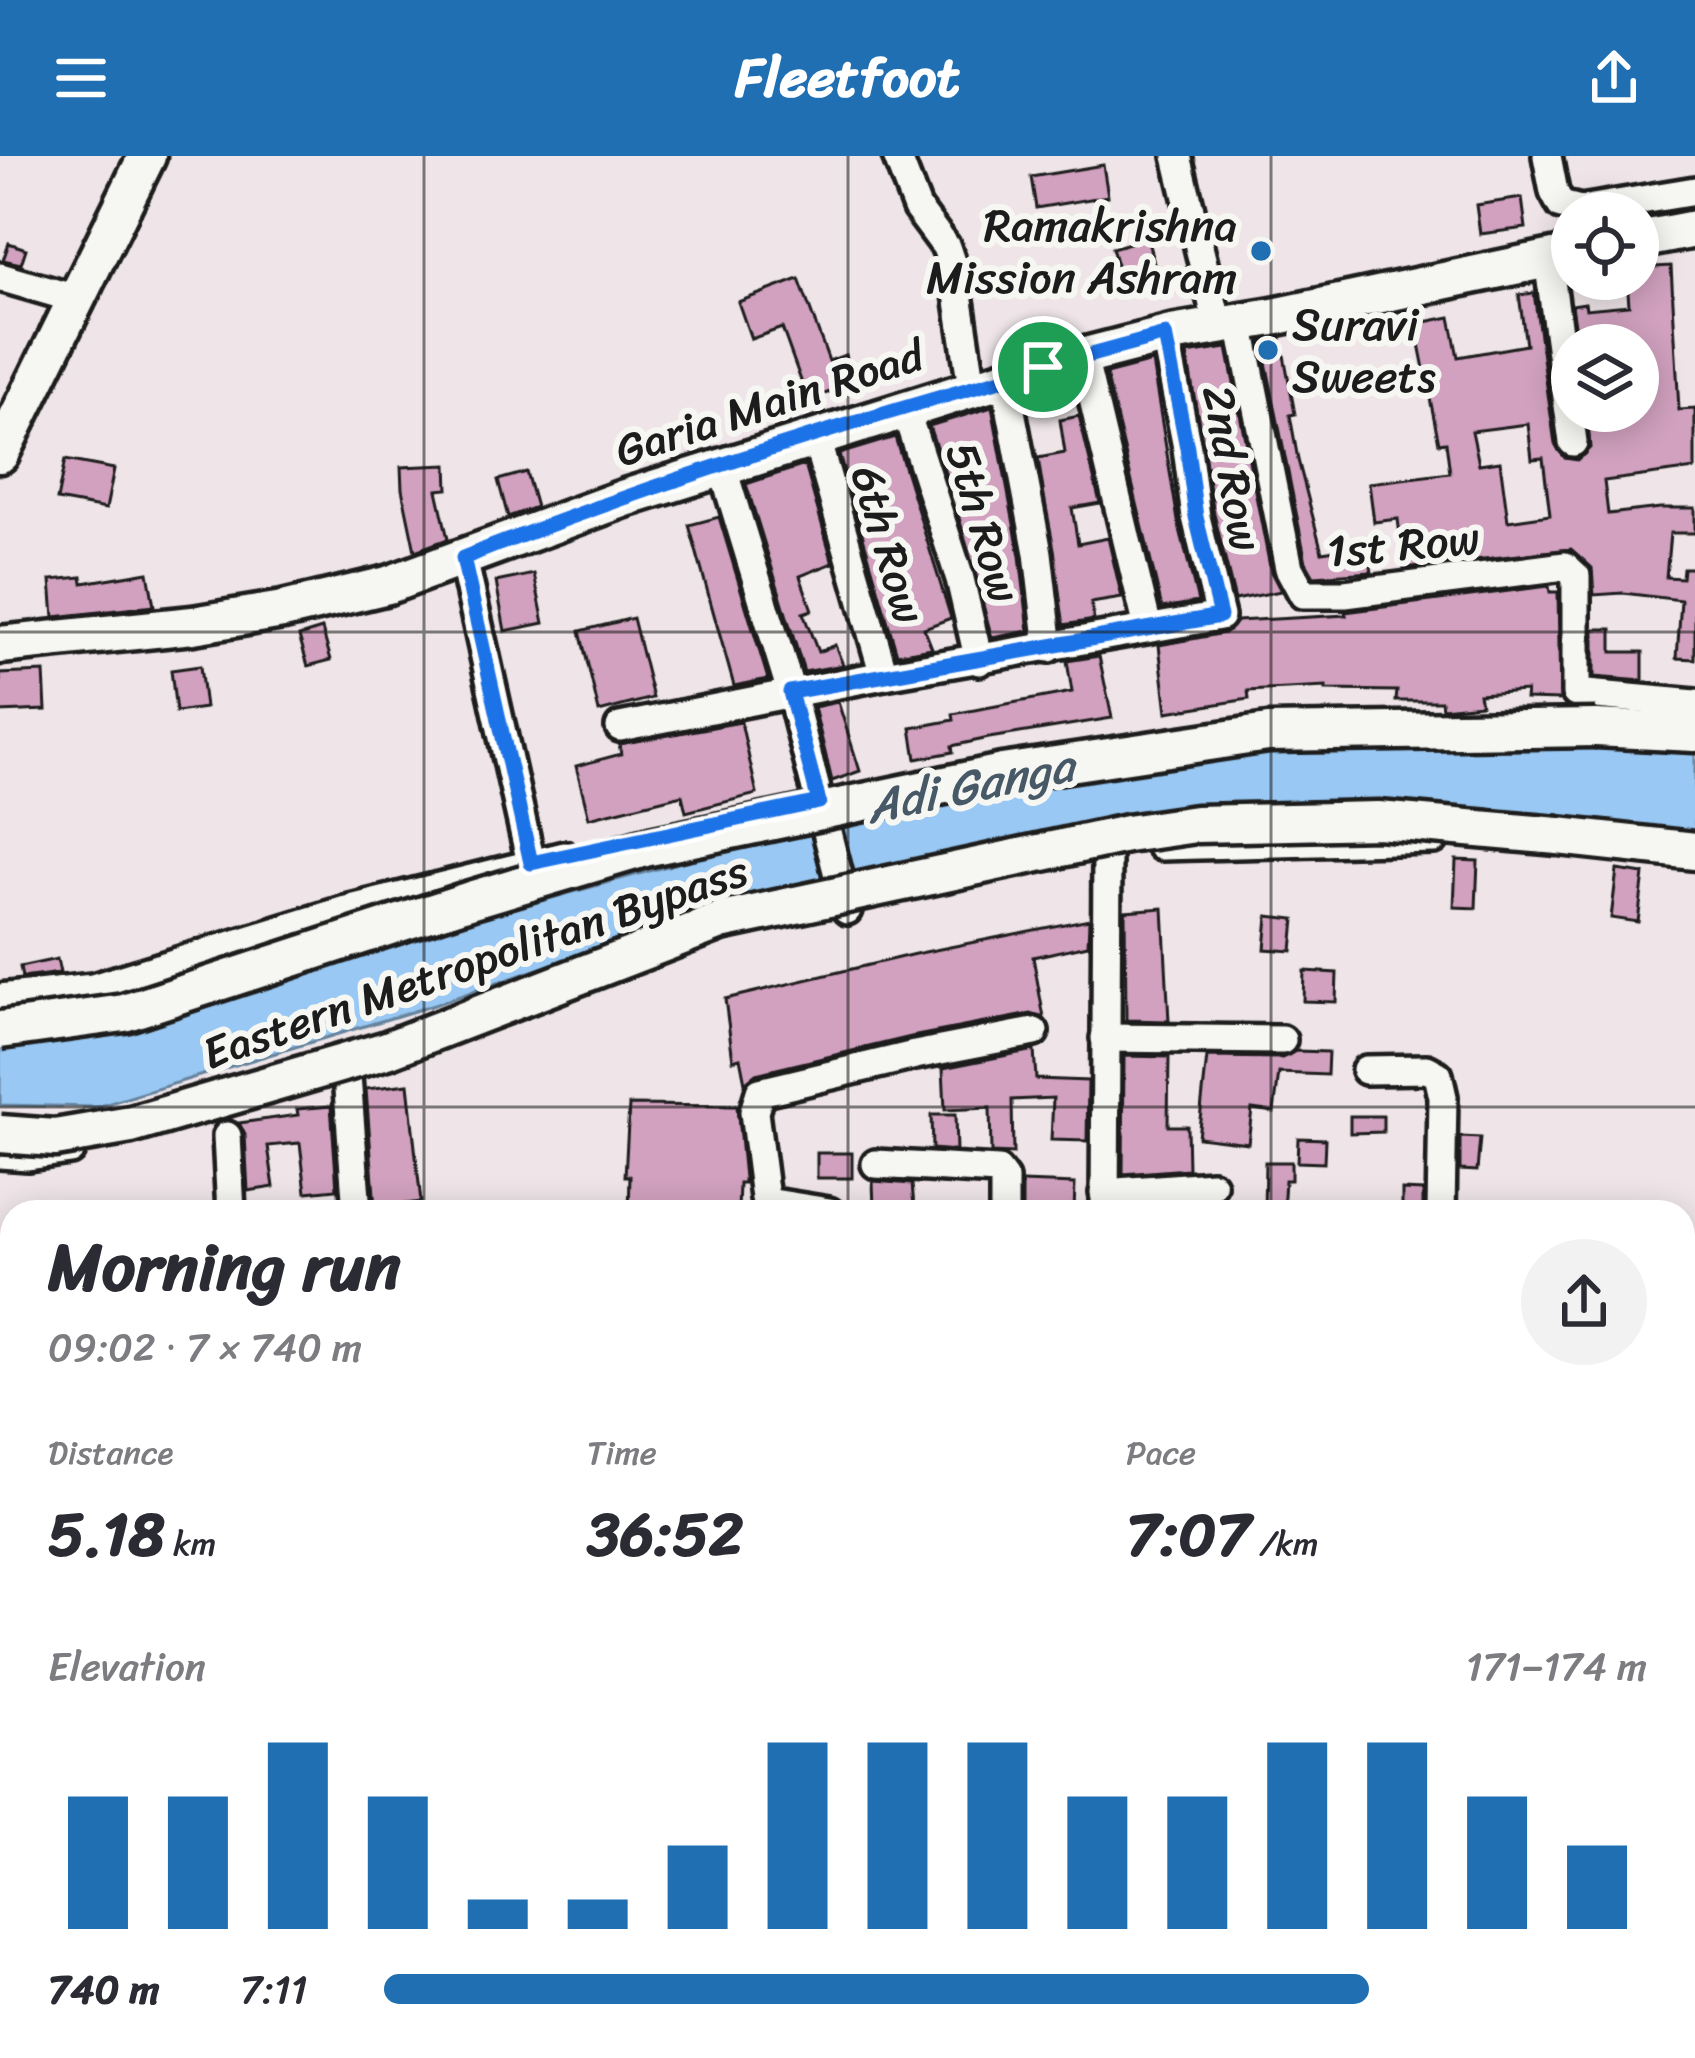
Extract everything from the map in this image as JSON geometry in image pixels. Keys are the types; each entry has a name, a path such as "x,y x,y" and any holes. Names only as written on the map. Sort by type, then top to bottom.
{"main road":[{"path":"0,454 147,156"},
{"path":"1659,236 1695,229"},
{"name":"Garia Main Road","path":"0,645 283,610 388,585 722,466 989,383 1165,335 1551,258"},
{"name":"Eastern Metropolitan Bypass","path":"0,1030 124,1013 645,848 1021,770 1268,733 1595,728 1695,733"},
{"name":"Eastern Metropolitan Bypass","path":"0,1135 55,1138 131,1125 387,1050 721,921 1126,834 1196,824 1378,820 1695,851"}],"street":[{"path":"897,156 917,208 946,247 989,383 1038,553 1049,648"},
{"path":"1177,156 1229,324"},
{"path":"1547,156 1561,205 1581,210 1695,191"},
{"path":"0,277 76,299"},
{"path":"1563,300 1573,442"},
{"name":"1st Row","path":"1229,324 1289,568 1303,594 1346,594 1564,566 1573,570 1576,693 1695,704"},
{"name":"2nd Row","path":"1148,628 1220,616 1196,517 1165,335"},
{"path":"620,727 1148,628 1083,357"},
{"name":"5th Row","path":"905,409 960,579 979,661"},
{"name":"6th Row","path":"815,435 884,675"},
{"path":"722,466 790,692 847,910"},
{"path":"463,558 531,863"},
{"path":"0,998 93,988 346,910 531,863 1129,739 1251,722 1374,716 1598,716 1632,730"},
{"path":"0,1154 28,1156 113,1144 347,1076 528,1013 692,944 1107,854 1193,842 1558,836"},
{"path":"1104,1200 1107,854"},
{"path":"767,1200 754,1112 760,1092 1034,1032"},
{"path":"1105,1038 1282,1040"},
{"path":"1366,1070 1427,1069 1438,1075 1443,1097 1441,1200"},
{"path":"347,1076 356,1200"},
{"path":"227,1136 230,1200"},
{"path":"876,1164 998,1171 1004,1179 1004,1200"},
{"path":"1122,1200 1212,1185"}],"water":[{"path":"1602,738 1695,747 1695,839 1256,810 721,905 434,1005 97,1107 0,1105 0,1039 400,940 689,860 1030,787 1278,746"}],"building":[{"path":"1103,165 1108,196 1036,208 1031,177"},
{"path":"1522,198 1526,228 1480,234 1476,205"},
{"path":"1147,238 1160,284 1125,294 1112,248"},
{"path":"9,243 26,249 21,264 3,260"},
{"path":"1671,266 1679,410 1695,409 1695,469 1604,481 1608,514 1695,508 1695,533 1670,533 1666,577 1682,578 1683,568 1695,568 1695,659 1677,658 1681,600 1623,593 1594,595 1592,568 1571,549 1404,568 1398,519 1374,522 1369,483 1450,473 1446,442 1439,443 1415,324 1450,317 1458,357 1526,345 1519,295 1534,293 1551,432 1565,458 1577,460 1590,448 1589,432 1659,432 1659,324 1575,324 1572,305 1585,303 1586,309 1629,305 1629,300 1659,300 1659,267","holes":["1528,424 1532,459 1543,458 1550,515 1508,521 1500,461 1479,464 1472,431"]},
{"path":"799,279 829,361 845,355 855,383 808,400 782,328 751,339 738,302"},
{"path":"1281,339 1298,460 1322,552 1367,545 1372,572 1314,576 1306,562 1262,342"},
{"path":"1227,348 1271,572 1281,591 1235,600 1214,514 1187,354"},
{"path":"1152,362 1178,521 1198,602 1162,608 1106,374"},
{"path":"992,407 1029,631 992,638 958,514 987,507 975,472 947,479 929,426"},
{"path":"1079,416 1100,503 1072,508 1078,544 1108,538 1122,598 1091,603 1094,620 1064,625 1038,458 1065,453 1060,420"},
{"path":"895,437 951,618 924,628 932,648 897,654 839,454"},
{"path":"65,460 114,469 106,509 57,500"},
{"path":"447,465 448,489 437,490 448,539 415,551 401,467"},
{"path":"805,465 833,563 800,576 812,610 803,613 818,652 835,645 843,665 804,672 746,484"},
{"path":"526,472 536,507 508,517 498,480"},
{"path":"719,517 768,679 734,686 689,525"},
{"path":"148,572 154,606 54,617 51,580 82,577 83,583"},
{"path":"534,574 544,623 505,631 496,582"},
{"path":"1549,586 1550,592 1558,592 1560,700 1525,699 1526,691 1479,694 1481,704 1442,708 1441,701 1396,701 1397,691 1326,687 1248,691 1249,699 1167,712 1159,645 1224,633 1237,621 1346,615"},
{"path":"633,618 653,698 599,712 580,631"},
{"path":"322,629 331,660 308,666 299,636"},
{"path":"1594,629 1612,629 1612,652 1643,652 1643,681 1594,677"},
{"path":"1099,656 1112,718 989,738 916,759 911,728 954,720 953,714 1072,692 1067,661"},
{"path":"200,666 205,708 176,712 171,670"},
{"path":"44,672 46,710 0,712 0,674"},
{"path":"838,702 860,771 832,781 814,707"},
{"path":"741,722 757,794 686,812 682,795 589,818 576,766 621,754 619,744"},
{"path":"1456,860 1478,861 1476,908 1454,907"},
{"path":"1617,870 1644,874 1638,922 1611,918"},
{"path":"1163,908 1169,1021 1126,1020 1125,911"},
{"path":"1268,916 1295,919 1292,951 1265,949"},
{"path":"1089,919 1088,945 1033,957 1044,1018 1031,1014 911,1037 756,1074 745,1083 740,1058 733,1060 725,999"},
{"path":"57,959 60,973 22,978 20,967"},
{"path":"1304,971 1337,973 1336,1002 1303,1001"},
{"path":"1034,1050 1036,1079 1088,1081 1087,1141 1051,1140 1053,1098 1012,1100 1013,1154 991,1153 990,1108 945,1110 943,1068"},
{"path":"1296,1051 1328,1052 1327,1075 1279,1073 1274,1112 1252,1109 1248,1143 1198,1137 1207,1057 1282,1058"},
{"path":"1124,1056 1169,1057 1168,1126 1187,1126 1188,1169 1123,1174"},
{"path":"408,1084 421,1200 374,1200 366,1089"},
{"path":"629,1105 737,1106 744,1178 739,1183 738,1200 629,1200 630,1176 625,1176"},
{"path":"331,1106 337,1189 306,1192 300,1143 268,1146 274,1187 248,1191 245,1135 239,1123"},
{"path":"931,1115 955,1115 956,1151 932,1149"},
{"path":"1350,1116 1383,1116 1383,1132 1350,1133"},
{"path":"1460,1137 1480,1138 1477,1171 1460,1170"},
{"path":"1298,1138 1325,1139 1324,1163 1297,1162"},
{"path":"817,1153 852,1153 852,1178 817,1178"},
{"path":"1265,1162 1291,1162 1284,1200 1264,1200"},
{"path":"873,1181 912,1184 913,1200 874,1200"},
{"path":"1022,1182 1075,1184 1074,1200 1022,1200"},
{"path":"1402,1190 1423,1191 1423,1200 1402,1200"}],"place":[{"name":"Ramakrishna Mission Ashram","path":"1261,251"},
{"name":"Suravi Sweets","path":"1268,350"}],"route":[{"path":"1165,335 1196,517 1220,616 790,692 819,802 531,863 463,558 625,497 1043,367 1165,335"}],"water label":[{"name":"Adi Ganga","path":"970,785"}]}
